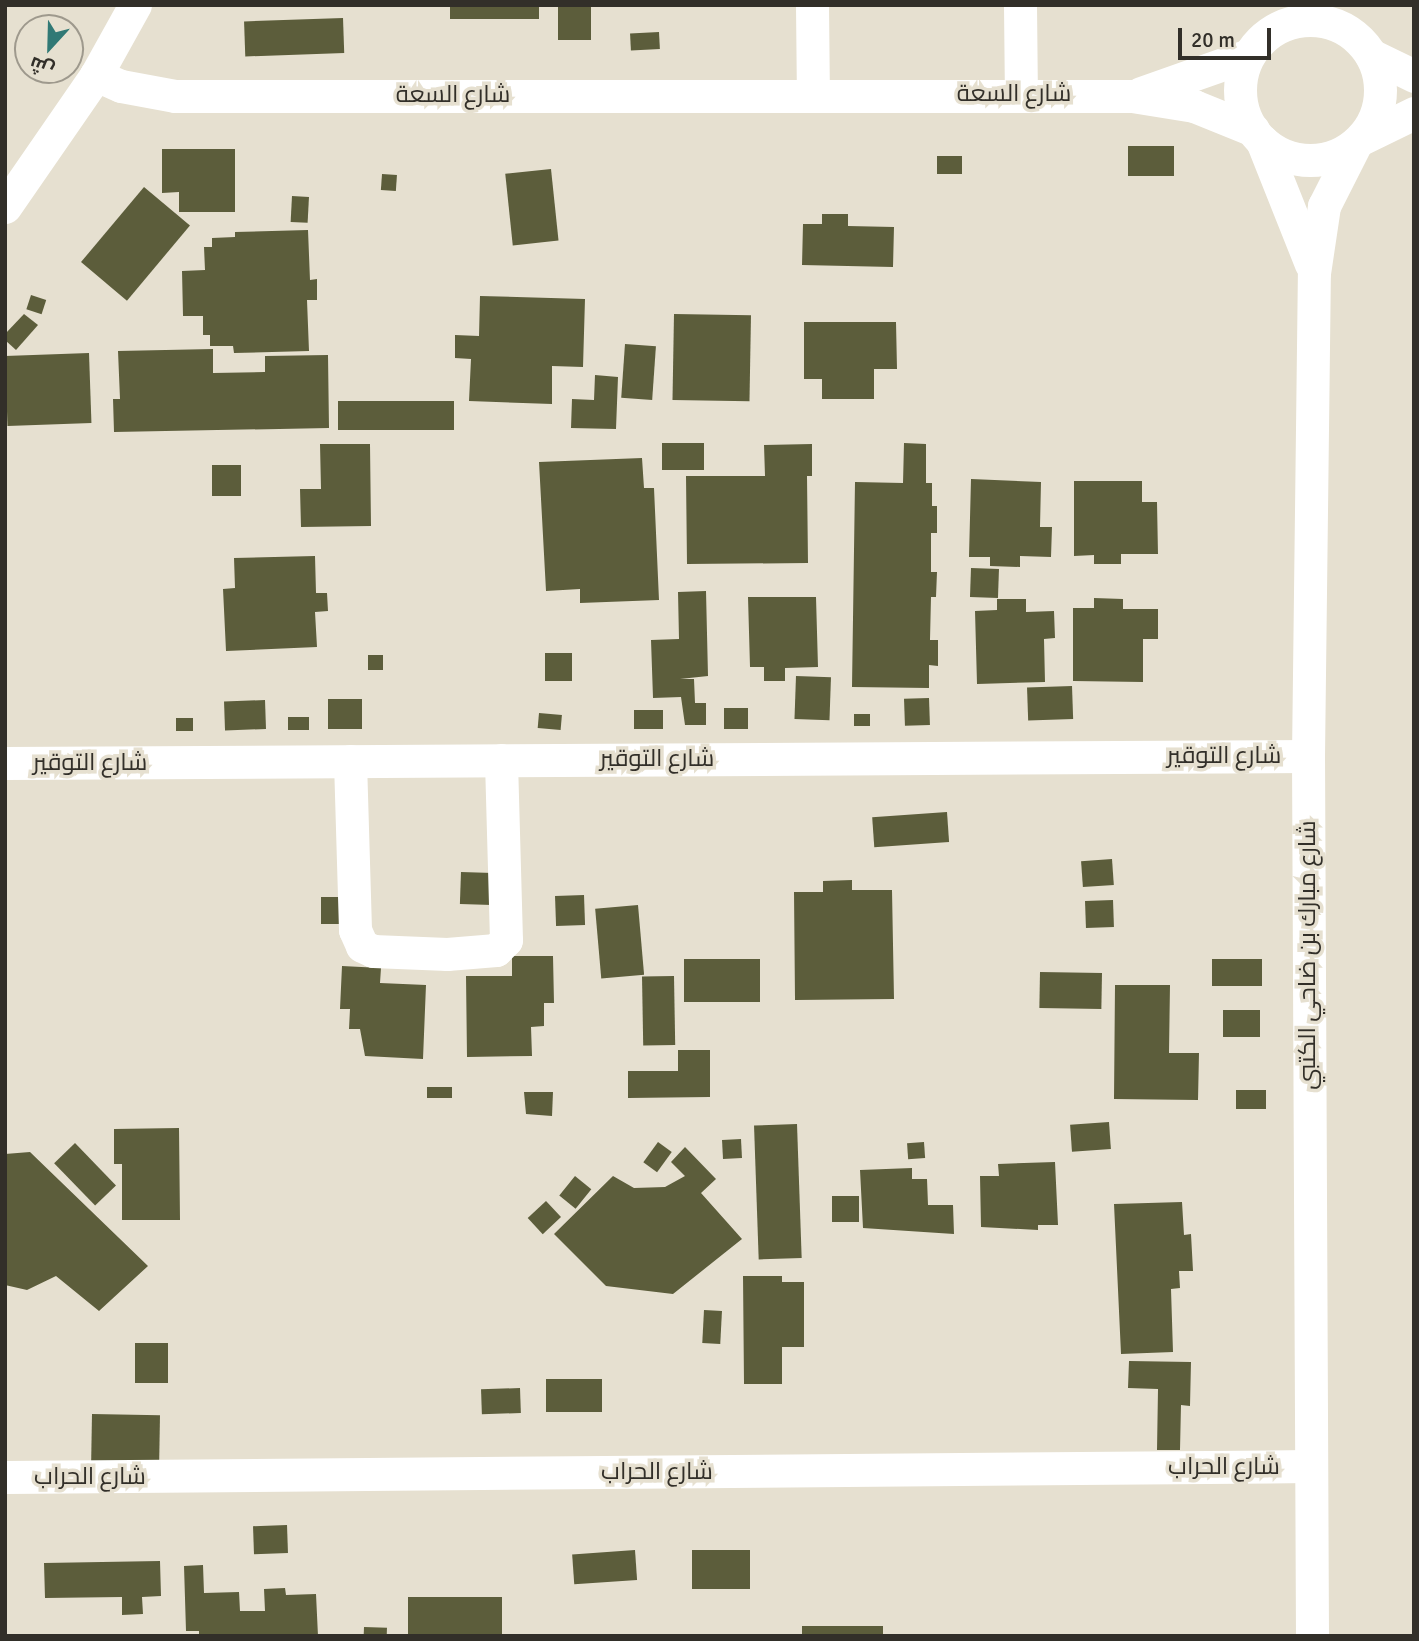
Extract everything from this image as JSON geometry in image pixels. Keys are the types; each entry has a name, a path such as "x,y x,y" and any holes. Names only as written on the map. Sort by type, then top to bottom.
{"street":[{"path":"5,207 96,75 135,5"},
{"path":"812,5 813,94"},
{"path":"1020,5 1021,94"},
{"path":"1339,5 1379,76 1380,99 1374,121 1358,142"},
{"path":"1414,76 1319,20 1285,16 1249,55 1240,93 1257,136 1279,153 1308,160 1338,155 1414,113"},
{"name":"شارع السعة","path":"1132,96 1249,55"},
{"name":"شارع السعة","path":"96,75 121,86 175,96 1132,96 1195,106 1257,136"},
{"name":"شارع مبارك بن ضاحي الكتبي","path":"1257,136 1314,273"},
{"name":"شارع مبارك بن ضاحي الكتبي","path":"1312,1636 1308,1466 1308,756 1314,273 1324,205 1358,142"},
{"name":"شارع التوقير","path":"5,763 1308,756"},
{"path":"350,761 355,930 362,946 373,951 447,954 496,950 506,940 500,760"},
{"name":"شارع الحراب","path":"5,1477 1308,1466"}],"building":[{"path":"450,5 539,5 539,19 450,19"},
{"path":"558,5 591,5 591,40 558,40"},
{"path":"343,18 344,53 245,56 244,21"},
{"path":"659,32 660,49 631,50 630,34"},
{"path":"1128,146 1174,146 1174,176 1128,176"},
{"path":"162,149 235,149 235,212 179,212 179,192 162,193"},
{"path":"937,156 962,156 962,174 937,174"},
{"path":"551,169 559,241 513,245 505,174"},
{"path":"382,174 397,175 396,191 381,190"},
{"path":"144,187 190,226 127,301 81,262"},
{"path":"292,196 309,197 308,223 291,222"},
{"path":"822,214 848,214 848,226 894,227 893,267 802,265 803,224 822,224"},
{"path":"308,230 310,280 317,279 317,300 307,300 309,351 234,353 233,346 210,346 210,335 203,335 203,316 183,316 182,271 205,270 204,247 212,247 212,238 235,237 235,232"},
{"path":"31,295 46,300 42,314 26,309"},
{"path":"480,296 585,299 583,367 552,366 552,404 469,401 471,359 455,358 455,335 479,336"},
{"path":"24,314 38,325 16,350 5,340 5,334"},
{"path":"674,314 751,315 749,401 672,400"},
{"path":"804,322 896,322 897,369 874,369 874,399 822,399 822,379 804,379"},
{"path":"625,344 656,346 652,400 621,398"},
{"path":"213,349 213,373 265,372 265,356 328,355 329,428 114,432 113,399 120,399 118,351"},
{"path":"89,353 91,423 7,426 5,356"},
{"path":"595,375 618,377 616,429 571,428 572,399 594,400"},
{"path":"338,401 454,401 454,430 338,430"},
{"path":"662,443 704,443 704,470 662,470"},
{"path":"904,443 926,444 926,483 932,483 932,506 937,506 937,533 931,533 931,572 937,572 936,597 931,597 930,640 938,640 938,666 929,665 929,688 852,687 855,482 903,483"},
{"path":"320,444 370,444 371,526 301,527 300,489 321,489"},
{"path":"812,444 812,476 807,476 808,563 687,564 686,476 765,476 764,445"},
{"path":"642,458 644,488 654,488 659,600 580,603 580,589 546,591 539,462"},
{"path":"212,465 241,465 241,496 212,496"},
{"path":"971,479 1041,482 1040,527 1052,527 1051,557 1020,556 1020,567 990,566 990,557 969,557"},
{"path":"1074,481 1142,481 1142,502 1157,502 1158,554 1121,554 1121,564 1094,564 1094,555 1074,556"},
{"path":"315,556 316,593 327,593 328,611 315,612 317,647 226,651 223,589 235,588 234,558"},
{"path":"971,568 999,569 998,598 970,597"},
{"path":"706,591 708,676 680,679 694,679 695,703 706,703 706,725 685,725 681,697 653,698 651,640 679,639 678,592"},
{"path":"748,597 816,597 818,667 785,668 785,681 764,681 764,667 750,667"},
{"path":"1094,598 1123,599 1123,609 1158,609 1158,639 1143,639 1143,682 1073,681 1073,608 1094,608"},
{"path":"997,599 1026,599 1026,612 1054,611 1055,638 1044,639 1045,682 977,684 975,611 997,610"},
{"path":"545,653 572,653 572,681 545,681"},
{"path":"368,655 383,655 383,670 368,670"},
{"path":"796,676 831,677 829,720 794,719"},
{"path":"1072,686 1073,719 1028,721 1027,688"},
{"path":"929,698 930,725 905,726 904,699"},
{"path":"328,699 362,699 362,729 328,729"},
{"path":"265,700 266,729 225,730 224,701"},
{"path":"724,708 748,708 748,729 724,729"},
{"path":"634,710 663,710 663,729 634,729"},
{"path":"539,713 562,715 561,730 538,728"},
{"path":"854,714 870,714 870,726 854,726"},
{"path":"288,717 309,717 309,730 288,730"},
{"path":"176,718 193,718 193,731 176,731"},
{"path":"947,812 949,842 874,847 872,817"},
{"path":"1112,859 1114,885 1083,887 1081,861"},
{"path":"461,872 493,873 492,905 460,904"},
{"path":"852,880 852,890 892,890 894,999 795,1000 794,892 823,892 823,881"},
{"path":"584,895 585,925 556,926 555,896"},
{"path":"321,897 351,897 351,924 321,924"},
{"path":"1113,900 1114,927 1086,928 1085,901"},
{"path":"638,905 644,975 601,978 595,909"},
{"path":"512,956 553,956 554,1003 544,1003 544,1026 531,1027 532,1056 467,1057 466,976 512,976"},
{"path":"684,959 760,959 760,1002 684,1002"},
{"path":"1212,959 1262,959 1262,986 1212,986"},
{"path":"342,966 381,968 380,983 426,985 423,1059 365,1056 360,1029 349,1029 350,1009 340,1009"},
{"path":"1040,972 1102,973 1101,1009 1039,1008"},
{"path":"674,976 675,1045 643,1046 642,977"},
{"path":"1115,985 1170,985 1169,1053 1199,1053 1198,1100 1114,1099"},
{"path":"1223,1010 1260,1010 1260,1037 1223,1037"},
{"path":"678,1050 710,1050 710,1097 628,1098 628,1071 678,1071"},
{"path":"427,1087 452,1087 452,1098 427,1098"},
{"path":"1236,1090 1266,1090 1266,1109 1236,1109"},
{"path":"524,1092 553,1092 552,1116 526,1114"},
{"path":"1109,1122 1111,1149 1072,1152 1070,1125"},
{"path":"797,1124 802,1258 759,1259 754,1126"},
{"path":"179,1128 180,1220 122,1220 122,1164 114,1164 114,1129"},
{"path":"741,1139 742,1158 723,1159 722,1140"},
{"path":"658,1142 672,1152 657,1172 643,1162"},
{"path":"924,1142 925,1158 908,1159 907,1143"},
{"path":"75,1143 116,1185 95,1206 54,1163"},
{"path":"685,1147 716,1179 701,1193 742,1239 673,1294 606,1286 554,1234 613,1176 634,1188 665,1187 685,1176 671,1162"},
{"path":"30,1152 148,1266 99,1311 56,1276 27,1290 5,1285 5,1154"},
{"path":"1055,1162 1058,1225 1038,1225 1038,1230 981,1227 980,1176 999,1176 998,1164"},
{"path":"912,1168 912,1179 927,1179 928,1205 953,1205 954,1234 863,1228 860,1170"},
{"path":"575,1176 591,1189 576,1209 559,1195"},
{"path":"832,1196 859,1196 859,1222 832,1222"},
{"path":"546,1201 561,1217 543,1234 528,1218"},
{"path":"1182,1202 1184,1235 1191,1234 1193,1271 1179,1271 1180,1288 1171,1289 1173,1352 1121,1354 1114,1204"},
{"path":"743,1276 782,1276 782,1282 804,1282 804,1347 782,1347 782,1384 744,1384"},
{"path":"704,1310 722,1311 720,1344 702,1343"},
{"path":"135,1343 168,1343 168,1383 135,1383"},
{"path":"1129,1361 1191,1362 1190,1406 1181,1405 1180,1450 1157,1450 1158,1389 1128,1388"},
{"path":"546,1379 602,1379 602,1412 546,1412"},
{"path":"520,1388 521,1413 482,1414 481,1389"},
{"path":"92,1414 160,1415 159,1467 91,1466"},
{"path":"287,1525 288,1553 254,1554 253,1526"},
{"path":"635,1550 637,1580 574,1584 572,1554"},
{"path":"692,1550 750,1550 750,1589 692,1589"},
{"path":"160,1561 161,1596 142,1597 143,1614 122,1615 122,1597 45,1598 44,1563"},
{"path":"203,1565 204,1593 239,1592 240,1611 265,1611 264,1589 285,1588 286,1595 316,1594 318,1636 199,1636 199,1631 186,1631 184,1566"},
{"path":"408,1597 502,1597 502,1636 408,1636"},
{"path":"802,1626 883,1626 883,1636 802,1636"},
{"path":"364,1627 387,1628 387,1636 364,1636"}]}
